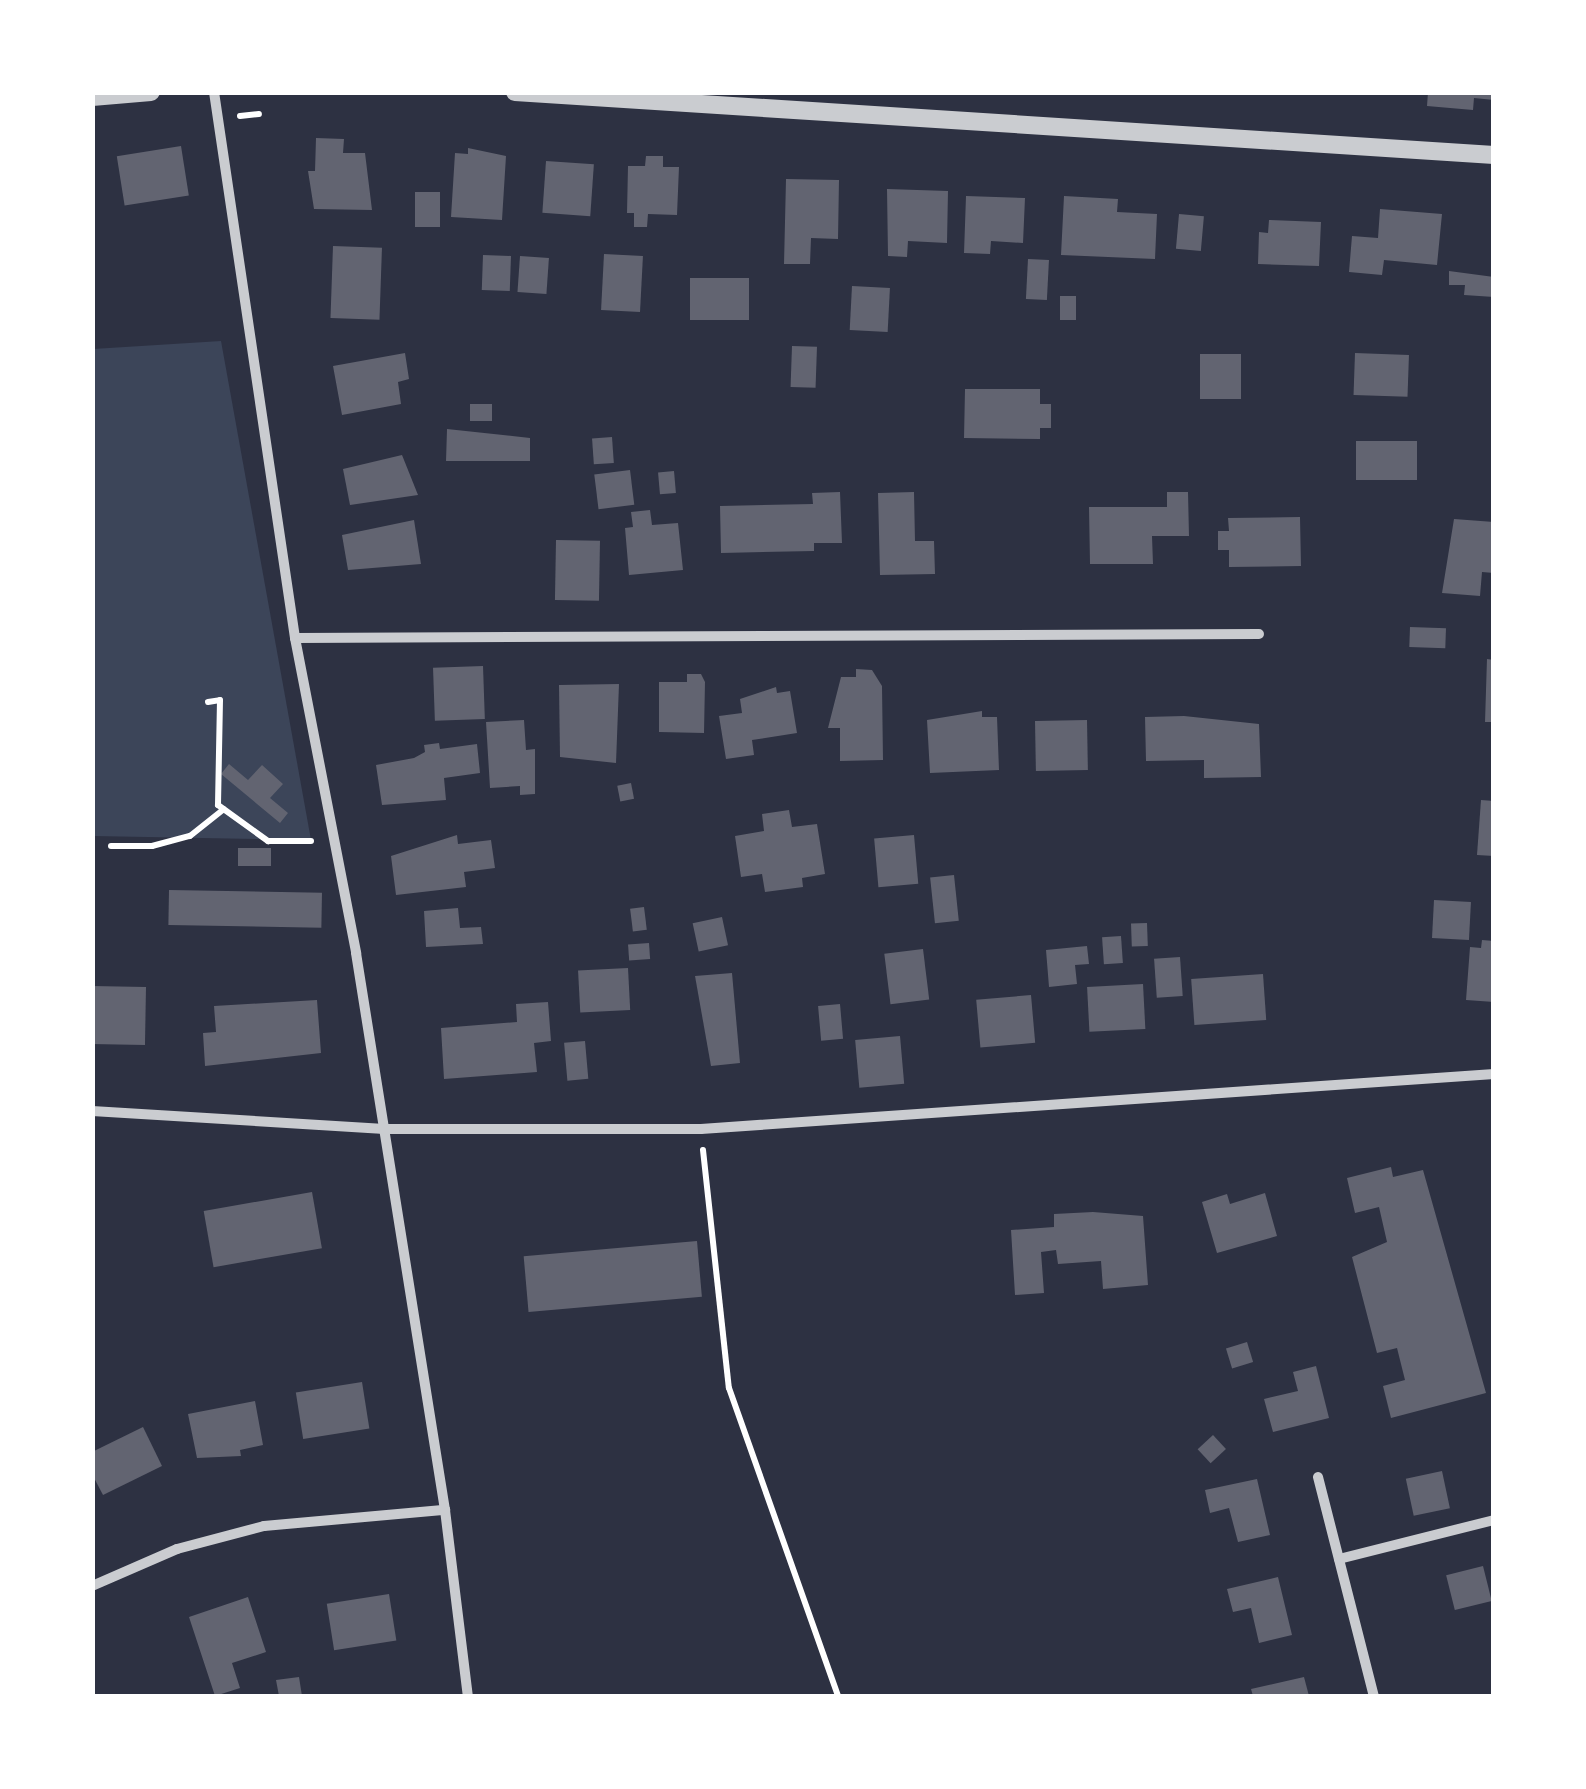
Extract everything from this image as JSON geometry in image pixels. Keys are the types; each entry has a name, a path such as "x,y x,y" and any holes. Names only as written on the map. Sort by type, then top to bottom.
{"street":[{"path":"92,97 151,92"},
{"path":"214,92 295,638 384,1128 446,1510 468,1696"},
{"path":"514,92 631,95 1494,155"},
{"path":"295,638 1259,634"},
{"path":"92,1111 384,1128 701,1129 1494,1074"},
{"path":"1318,1477 1374,1696"},
{"path":"92,1586 177,1549 264,1526 446,1510"},
{"path":"1339,1559 1494,1520"}],"path":[{"path":"208,702 220,700 224,753 215,764 224,809 268,842 312,841"},
{"path":"111,846 152,846 190,836 224,809"},
{"path":"701,1129 729,1388 838,1696"}],"shaded area":[{"path":"221,341 311,840 93,836 93,349"}],"building":[{"path":"1428,92 1494,92 1494,100 1474,98 1473,110 1427,106"},
{"path":"316,138 344,139 343,153 365,153 372,210 314,209 308,171 315,171"},
{"path":"181,146 189,195 125,206 117,156"},
{"path":"468,148 506,156 502,220 451,217 455,153 468,154"},
{"path":"646,156 663,156 663,167 679,167 677,215 648,214 647,227 634,227 634,213 627,213 628,166 645,166"},
{"path":"546,161 594,164 590,216 542,213"},
{"path":"786,179 839,180 838,239 811,238 810,264 784,264"},
{"path":"887,189 948,191 947,243 908,241 907,257 888,256"},
{"path":"415,192 440,192 440,227 415,227"},
{"path":"966,196 1025,198 1023,243 991,241 990,254 964,253"},
{"path":"1064,196 1118,199 1117,212 1157,214 1155,259 1061,255"},
{"path":"1380,209 1442,214 1437,265 1384,260 1382,275 1349,272 1352,236 1378,238"},
{"path":"1179,214 1204,216 1201,251 1176,249"},
{"path":"1269,220 1321,222 1319,266 1258,264 1259,232 1268,233"},
{"path":"333,246 382,248 379,320 330,318"},
{"path":"604,254 643,256 640,312 601,310"},
{"path":"483,255 511,256 510,291 482,290"},
{"path":"520,256 549,258 546,294 517,292"},
{"path":"1028,259 1049,260 1047,300 1026,299"},
{"path":"1449,271 1494,277 1494,297 1464,295 1465,285 1449,285"},
{"path":"690,278 749,278 749,320 690,320"},
{"path":"852,286 890,288 888,332 850,330"},
{"path":"1060,296 1076,296 1076,320 1060,320"},
{"path":"792,346 817,347 816,388 791,387"},
{"path":"405,353 409,379 398,382 401,404 342,415 333,366"},
{"path":"1355,353 1409,355 1408,397 1354,395"},
{"path":"1200,354 1241,354 1241,399 1200,399"},
{"path":"965,389 1040,389 1040,404 1051,404 1051,428 1040,428 1040,439 964,438"},
{"path":"470,404 492,404 492,421 470,421"},
{"path":"447,429 530,438 530,461 446,461"},
{"path":"612,437 614,463 594,464 592,438"},
{"path":"1356,441 1417,441 1417,480 1356,480"},
{"path":"402,455 418,495 350,505 343,469"},
{"path":"630,470 634,505 599,509 594,474"},
{"path":"674,471 676,493 660,494 658,472"},
{"path":"840,492 842,543 814,543 814,551 721,553 720,506 813,504 812,493"},
{"path":"914,492 915,541 934,541 935,574 880,575 878,493"},
{"path":"1167,492 1188,492 1189,536 1152,536 1153,564 1090,564 1089,507 1167,507"},
{"path":"650,510 652,525 678,523 683,570 629,575 625,528 633,527 631,512"},
{"path":"1300,517 1301,566 1229,567 1229,550 1218,550 1218,531 1229,531 1228,518"},
{"path":"1454,519 1494,522 1494,573 1482,572 1480,596 1442,593"},
{"path":"414,520 421,564 348,570 342,535"},
{"path":"556,540 600,541 599,601 555,600"},
{"path":"1410,627 1446,628 1445,648 1409,647"},
{"path":"1487,659 1494,660 1494,722 1485,722"},
{"path":"483,666 485,719 435,721 433,668"},
{"path":"856,669 872,670 882,686 883,760 840,761 840,728 828,728 841,677 856,677"},
{"path":"687,674 701,674 705,682 704,733 659,732 659,682 687,682"},
{"path":"619,684 616,763 560,757 559,685"},
{"path":"776,687 777,693 790,691 797,733 752,740 754,755 726,759 719,716 742,713 740,699"},
{"path":"982,711 982,717 997,717 999,770 930,773 927,720"},
{"path":"1184,716 1259,724 1261,777 1204,778 1204,760 1146,761 1145,717"},
{"path":"524,720 526,750 535,749 535,794 520,795 520,786 490,788 486,722"},
{"path":"1087,720 1088,770 1036,771 1035,721"},
{"path":"439,743 440,749 477,744 480,773 444,778 446,800 382,805 376,765 414,758 425,752 424,745"},
{"path":"229,764 248,780 262,765 283,784 270,798 288,813 280,823 221,774"},
{"path":"631,783 634,799 620,801 617,786"},
{"path":"1481,800 1494,801 1494,856 1477,855"},
{"path":"789,810 792,827 817,824 825,874 802,878 803,887 765,892 762,874 741,877 735,836 764,831 762,814"},
{"path":"457,835 458,844 491,840 495,868 464,872 466,887 396,895 391,856"},
{"path":"914,835 918,884 878,887 874,838"},
{"path":"238,848 271,848 271,866 238,866"},
{"path":"954,875 959,921 935,923 930,878"},
{"path":"169,890 322,893 321,928 168,925"},
{"path":"1434,900 1471,902 1469,940 1432,938"},
{"path":"644,907 647,930 633,932 630,909"},
{"path":"458,908 460,928 481,927 483,944 426,947 424,911"},
{"path":"722,917 728,945 699,952 693,923"},
{"path":"1147,923 1148,946 1132,947 1131,924"},
{"path":"1121,936 1123,963 1104,964 1102,937"},
{"path":"1482,940 1494,941 1494,1002 1466,1000 1470,947 1481,948"},
{"path":"649,943 650,959 629,960 628,944"},
{"path":"1087,946 1089,964 1075,965 1077,984 1049,987 1046,950"},
{"path":"923,949 929,1000 891,1004 884,954"},
{"path":"1180,957 1183,996 1157,998 1154,959"},
{"path":"628,968 630,1010 580,1013 578,971"},
{"path":"732,973 740,1063 711,1066 695,976"},
{"path":"1263,974 1266,1020 1194,1025 1191,979"},
{"path":"1143,984 1145,1029 1089,1032 1087,987"},
{"path":"92,986 146,987 145,1045 92,1044"},
{"path":"1031,995 1035,1043 980,1048 976,1000"},
{"path":"317,1000 321,1053 205,1066 203,1033 216,1032 214,1006"},
{"path":"548,1002 551,1041 534,1043 537,1072 444,1079 441,1028 517,1022 516,1004"},
{"path":"840,1004 843,1039 821,1041 818,1006"},
{"path":"900,1036 904,1084 859,1088 855,1040"},
{"path":"585,1041 588,1079 567,1081 564,1043"},
{"path":"1391,1167 1393,1177 1423,1170 1486,1393 1391,1418 1383,1386 1405,1380 1397,1348 1377,1353 1352,1257 1387,1242 1379,1207 1355,1213 1347,1178"},
{"path":"312,1192 322,1248 214,1267 204,1211"},
{"path":"1265,1193 1277,1236 1217,1253 1202,1202 1227,1194 1230,1204"},
{"path":"1054,1214 1143,1216 1148,1285 1103,1289 1101,1261 1058,1264 1056,1250 1041,1252 1044,1293 1015,1295 1011,1230 1054,1227"},
{"path":"697,1241 702,1297 529,1312 524,1256"},
{"path":"1247,1342 1253,1362 1232,1369 1226,1348"},
{"path":"1316,1366 1329,1418 1273,1432 1264,1399 1298,1391 1293,1372"},
{"path":"362,1382 369,1428 303,1439 296,1392"},
{"path":"255,1401 263,1445 240,1450 241,1456 197,1458 188,1414"},
{"path":"143,1427 162,1466 103,1495 92,1474 92,1452"},
{"path":"1213,1435 1226,1449 1211,1463 1198,1449"},
{"path":"1442,1471 1450,1508 1414,1516 1406,1479"},
{"path":"1257,1479 1270,1535 1238,1542 1229,1508 1210,1513 1205,1490"},
{"path":"1483,1566 1492,1601 1455,1610 1446,1575"},
{"path":"1278,1577 1292,1635 1259,1643 1251,1608 1233,1612 1227,1589"},
{"path":"389,1594 396,1640 334,1650 327,1604"},
{"path":"248,1597 266,1652 232,1663 240,1688 215,1696 189,1617"},
{"path":"299,1677 302,1696 279,1696 276,1680"},
{"path":"1304,1677 1309,1696 1253,1696 1251,1689"}]}
